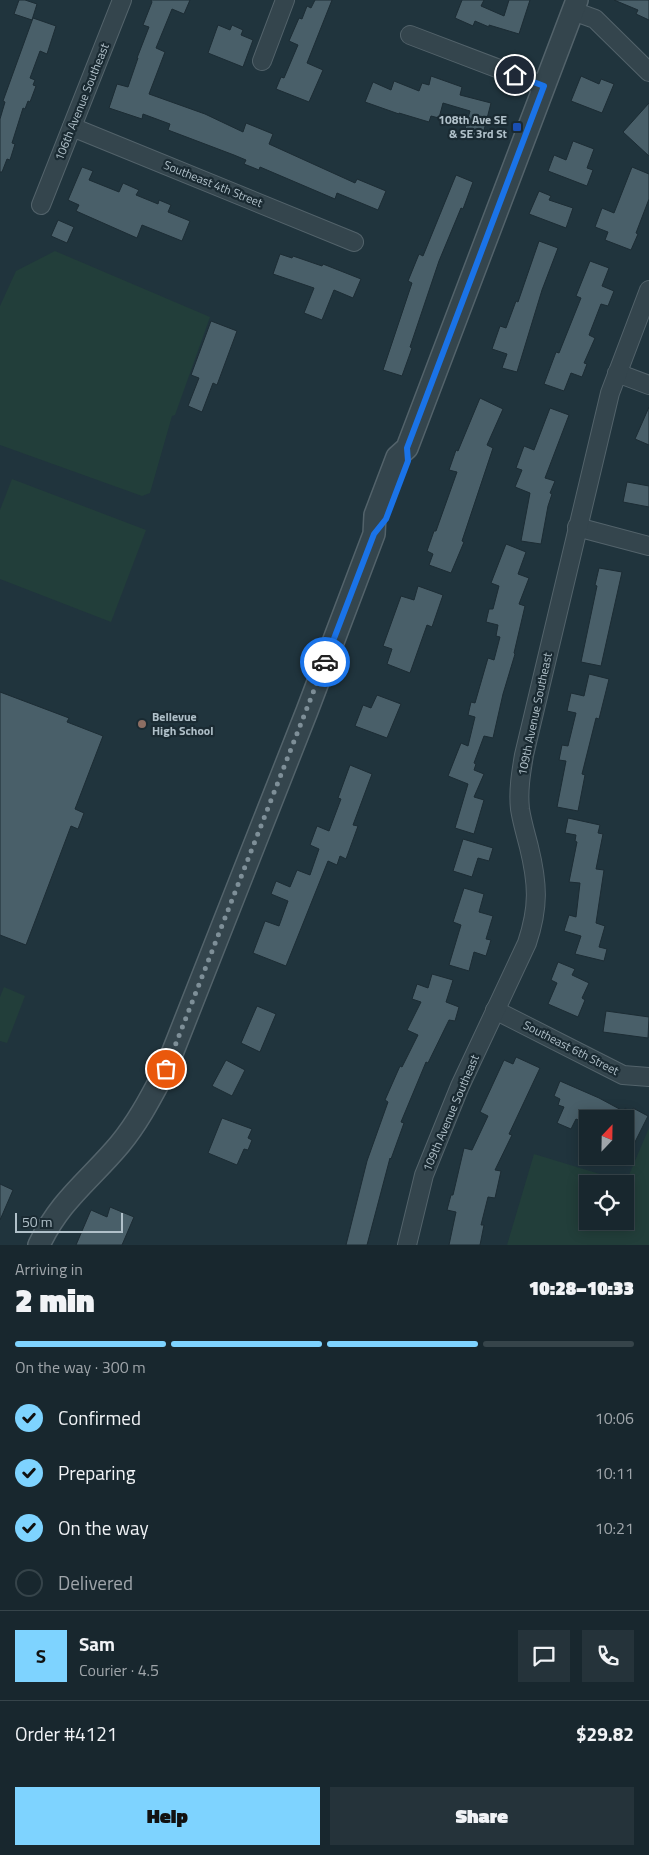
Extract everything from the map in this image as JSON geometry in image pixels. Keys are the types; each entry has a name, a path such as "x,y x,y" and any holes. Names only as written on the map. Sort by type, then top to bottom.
{"street":[{"name":"106th Avenue Southeast","path":"41,205 122,0"},
{"path":"262,61 285,0"},
{"path":"39,1245 66,1201 136,1123 166,1069 304,720 374,534 375,515 378,506 397,457 407,448 575,5 595,19 649,72"},
{"path":"410,35 544,86"},
{"name":"Southeast 4th Street","path":"72,127 354,242"},
{"name":"109th Avenue Southeast","path":"407,1245 424,1175 460,1086 527,943 533,924 537,902 536,881 520,810 521,773 610,392 649,290"},
{"path":"617,373 649,385"},
{"path":"578,527 649,546"},
{"name":"Southeast 6th Street","path":"496,1010 623,1075 649,1078"}],"green space":[{"path":"55,251 210,317 175,415 172,416 150,493 142,496 0,445 0,306 16,271"},
{"path":"12,479 146,530 111,622 0,579 0,510"},
{"path":"4,987 25,996 7,1043 0,1041 0,997"},
{"path":"649,1128 649,1245 507,1245 534,1154 603,1175 579,1175 579,1230 634,1230 634,1175 629,1175"}],"building":[{"path":"19,0 37,4 32,20 14,14"},
{"path":"151,0 190,0 184,14 172,9 156,48 165,52 149,94 205,114 243,132 246,123 273,134 269,144 355,183 357,179 386,191 378,210 337,193 335,199 260,167 259,170 244,164 246,160 168,130 170,124 143,114 142,119 109,108 117,84 128,87 149,27 143,25 152,2"},
{"path":"315,0 332,0 307,63 323,70 309,102 276,89 281,77 284,78 298,45 289,41 299,18 302,19 307,6 311,8"},
{"path":"462,0 484,0 481,6 504,16 509,0 530,0 519,34 489,25 489,27 475,21 473,26 455,18"},
{"path":"614,0 649,0 649,20 636,14 638,10"},
{"path":"33,18 56,26 47,54 40,51 30,78 35,80 33,85 36,86 30,102 28,101 25,109 23,108 12,143 15,144 10,160 7,159 2,172 0,172 0,119 5,102 3,101"},
{"path":"218,25 230,30 232,25 243,30 241,35 253,40 243,67 208,53"},
{"path":"431,76 462,87 460,95 491,103 482,138 464,133 470,111 443,103 439,118 431,116 429,122 365,102 373,82 391,90 394,81 419,91 422,83 429,85"},
{"path":"581,76 599,84 601,79 614,84 602,113 571,101"},
{"path":"649,103 649,156 623,132"},
{"path":"573,141 594,149 587,168 593,170 587,186 548,171 554,155 566,160"},
{"path":"82,167 93,171 89,180 119,192 123,183 139,190 136,195 158,204 159,200 171,205 168,212 190,221 182,241 142,225 137,238 76,211 79,205 68,200"},
{"path":"632,167 649,174 649,199 631,250 605,240 608,232 595,227 602,208 614,213"},
{"path":"456,175 473,182 439,261 402,376 383,370 412,283 408,281 419,254 423,256"},
{"path":"539,191 551,196 549,200 573,208 566,228 529,214"},
{"path":"58,220 74,227 67,243 51,236"},
{"path":"539,241 558,248 542,290 517,372 502,368 507,354 492,349 500,326 506,328 516,301 518,302"},
{"path":"280,254 292,258 293,256 322,266 323,264 361,279 353,298 334,290 322,320 304,313 314,288 273,274"},
{"path":"590,261 609,268 602,286 614,291 608,306 601,304 589,335 595,338 584,363 587,364 582,377 571,373 564,391 544,384 556,352 559,353 581,298 576,296"},
{"path":"211,321 237,331 217,385 213,383 202,412 188,406 199,378 191,375"},
{"path":"480,398 503,409 487,445 493,448 462,541 464,542 451,573 429,565 433,554 427,551 457,472 449,470"},
{"path":"649,407 649,445 635,439"},
{"path":"550,408 569,415 545,478 555,481 550,493 552,494 541,544 521,541 530,493 515,487 522,470 516,468 524,446 534,450"},
{"path":"627,482 649,486 649,507 623,502"},
{"path":"506,544 526,552 518,574 529,578 519,604 525,606 515,654 493,738 484,736 474,763 476,764 474,770 484,774 474,797 484,800 474,834 455,828 468,784 448,776 461,743 468,746 475,717 468,715 471,702 475,703 488,658 494,660 500,637 496,636 498,625 486,622 489,609 493,609 499,586 491,583"},
{"path":"599,568 622,572 601,666 581,662"},
{"path":"418,586 443,595 432,627 427,625 410,673 387,664 392,649 383,646 401,596 414,600"},
{"path":"589,674 609,679 599,719 596,718 582,774 585,775 578,811 557,807 566,761 559,760 562,745 568,746 576,713 567,711 571,693 584,696"},
{"path":"0,692 69,718 67,722 103,736 75,809 84,813 78,829 71,826 26,945 0,935"},
{"path":"377,695 401,704 387,738 355,726 363,705 371,708"},
{"path":"350,765 372,774 353,825 358,826 346,859 340,856 337,865 328,861 286,966 253,953 265,921 279,926 288,901 271,894 276,881 290,887 297,870 310,875 319,849 310,845 317,826 329,831 341,799 338,798"},
{"path":"568,818 600,825 598,833 603,834 596,869 604,870 596,923 605,926 599,947 607,949 604,961 575,954 581,936 564,931 569,915 576,917 580,883 569,882 577,842 575,841 576,835 565,833"},
{"path":"463,839 493,848 489,861 478,858 472,877 453,871"},
{"path":"464,888 484,894 479,912 493,916 486,939 491,940 486,956 474,952 469,971 449,965 461,925 453,922"},
{"path":"558,962 575,969 572,975 589,983 582,998 585,1000 578,1017 548,1004 557,983 551,980"},
{"path":"432,974 453,980 446,1002 459,1007 455,1021 449,1020 428,1063 426,1062 401,1122 404,1123 390,1158 367,1245 346,1245 367,1161 388,1102 385,1100 400,1066 402,1067 418,1035 407,1030 421,1002 412,999 417,984 428,988"},
{"path":"257,1006 276,1014 260,1052 241,1043"},
{"path":"606,1011 649,1017 648,1038 603,1032"},
{"path":"516,1057 540,1068 509,1134 512,1135 495,1170 501,1171 495,1198 488,1197 481,1225 484,1225 480,1245 449,1245 456,1212 447,1210 451,1195 453,1195 464,1148 472,1150 488,1116 480,1112 504,1060 513,1064"},
{"path":"226,1060 245,1070 232,1096 212,1086"},
{"path":"560,1081 621,1110 579,1110 579,1120 576,1119 571,1129 557,1123 564,1107 558,1105 560,1099 554,1096"},
{"path":"633,1108 648,1116 634,1144"},
{"path":"222,1118 252,1129 248,1138 252,1140 248,1150 244,1149 237,1165 208,1153"},
{"path":"0,1184 13,1190 0,1220"},
{"path":"110,1207 134,1217 122,1245 76,1245 91,1210 107,1217"}],"way so far":[{"path":"166,1069 325,662"}],"place":[{"name":"108th Ave SE & SE 3rd St","path":"517,127"},
{"name":"Bellevue High School","path":"142,724"}],"route":[{"path":"325,662 374,534 386,519 408,461 407,448 544,86 515,75"}]}
